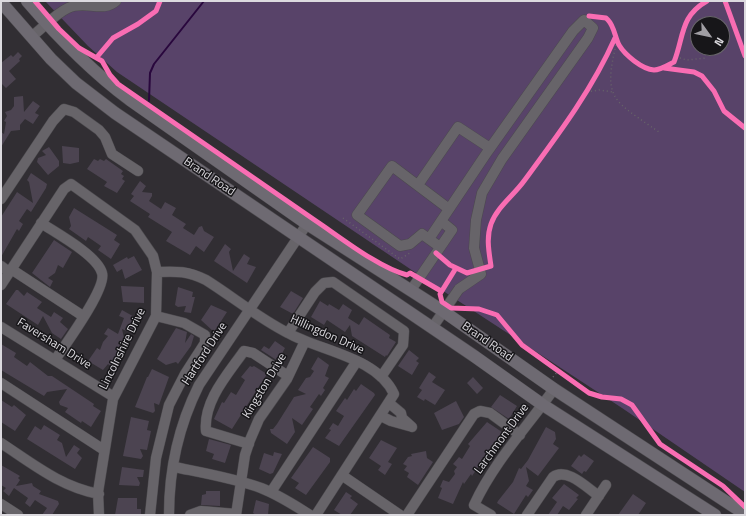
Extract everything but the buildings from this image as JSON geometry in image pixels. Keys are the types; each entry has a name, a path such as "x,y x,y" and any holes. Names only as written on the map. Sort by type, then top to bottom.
{"main road":[{"name":"Brand Road","path":"27,1 47,24 104,80 307,224 443,311 745,514"},
{"name":"Brand Road","path":"1,2 31,37 76,83 115,113 543,405 715,515"}],"street":[{"path":"31,37 68,8 82,4 98,7 113,4 116,1"},
{"path":"429,239 490,148 573,31 584,20 593,28 588,38 502,159 482,193 476,220 474,248 482,274 459,289 432,328"},
{"path":"1,199 53,121 64,109 74,112 99,130 105,137 112,154 138,171"},
{"path":"418,185 458,127 490,148"},
{"path":"440,247 422,234 410,244 400,246 357,216 392,166 449,209"},
{"name":"Lincolnshire Drive","path":"41,223 64,188 71,184 135,230 153,256 157,272 156,316 114,397 104,450 99,494 99,515"},
{"path":"411,290 452,230 441,221"},
{"path":"1,285 7,269 41,223 92,258 102,272 103,281 97,295 55,360"},
{"name":"Hartford Drive","path":"169,515 169,500 178,441 189,404 199,385 307,224"},
{"path":"7,269 83,316"},
{"name":"Hillingdon Drive","path":"157,272 177,271 192,273 288,333 305,341 343,353 381,377 390,386 394,394 389,403"},
{"path":"288,333 315,292 324,283 332,282 404,330 403,345 381,377"},
{"path":"150,515 156,458 169,405 185,374 205,343 205,336 184,322 156,316"},
{"name":"Faversham Drive","path":"1,327 114,397"},
{"name":"Kingston Drive","path":"236,514 240,481 249,444 259,419 288,376 305,341"},
{"path":"249,444 206,430 205,419 211,400 244,351 253,353 288,376"},
{"path":"271,492 357,361"},
{"path":"1,383 104,450"},
{"name":"Larchmont Drive","path":"491,515 474,504 479,494 520,435 543,405 552,385"},
{"path":"174,467 240,481 271,492 311,515 342,476 389,403 401,413 402,418 412,427 402,422 391,421 381,416"},
{"path":"406,515 474,414 484,411 520,435"},
{"path":"1,443 63,483 80,490 99,494"},
{"path":"527,515 553,477 558,473 565,473 599,496"},
{"path":"342,476 400,515"},
{"path":"586,515 606,485"},
{"path":"1,504 18,515"},
{"path":"190,515 202,511 236,514"}],"path":[{"path":"615,37 620,48"},
{"path":"606,59 615,37"},
{"path":"615,37 610,78 613,92 619,103 659,132"},
{"path":"676,57 687,60 706,58"},
{"path":"585,94 592,84"},
{"path":"585,94 599,90 613,92"},
{"path":"343,218 400,259 411,252"},
{"path":"552,367 564,375"},
{"path":"552,385 558,370"}],"shaded area":[{"path":"45,1 745,1 745,492 622,408 434,285 117,72 88,46"}],"waterway":[{"path":"149,101 150,73 154,64 204,1"}],"cycle path":[{"path":"35,1 59,29 79,48 102,61 110,75 118,84 372,259 396,271 407,275 410,273 441,291"},
{"path":"97,57 113,38 138,24 156,11 160,1"},
{"path":"589,16 606,18 612,25 619,45 625,53 644,67 657,70 674,62 687,20 698,7 707,1"},
{"path":"725,1 745,56"},
{"path":"436,253 450,265 467,273 491,266 488,240 489,229 497,212 524,181 574,112 596,76 615,38"},
{"path":"664,68 694,72 702,76 714,91 724,111 745,128"},
{"path":"456,268 440,294 442,302 451,308 479,309 497,315 522,345 589,393 602,397 621,399 632,405 660,444 723,486 745,507"}]}
